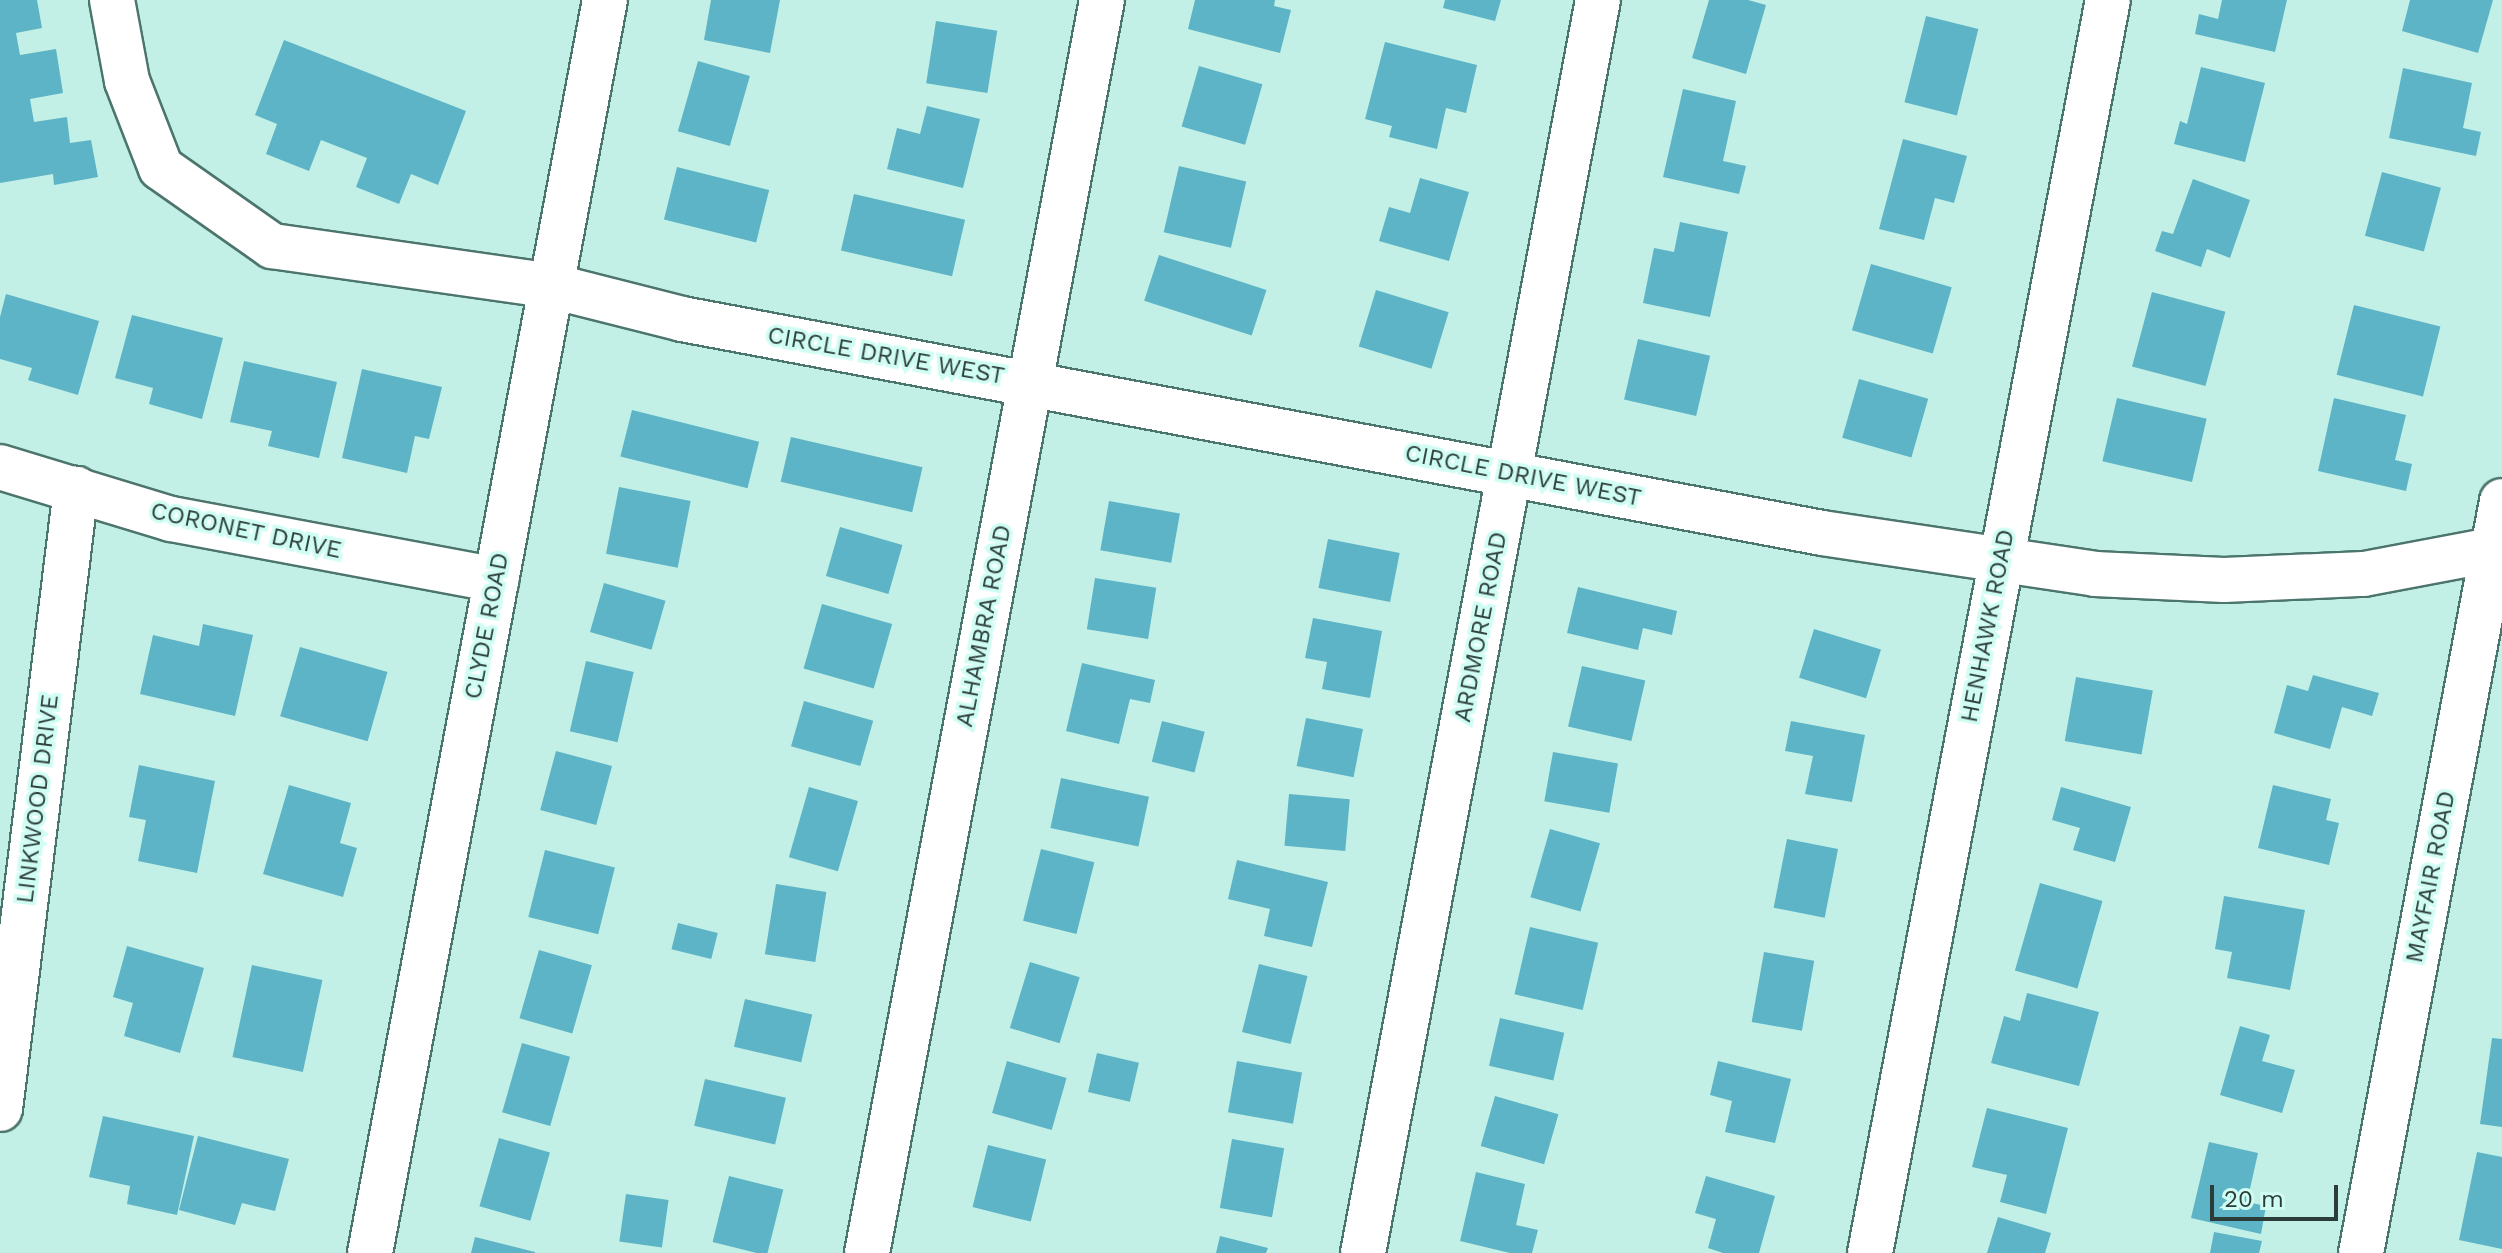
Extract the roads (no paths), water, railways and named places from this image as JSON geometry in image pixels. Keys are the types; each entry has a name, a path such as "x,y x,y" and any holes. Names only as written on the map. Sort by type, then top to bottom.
{"street":[{"name":"CIRCLE DRIVE WEST","path":"112,0 127,81 161,168 272,246 552,286 682,319 1822,533 2095,574 2224,580 2364,574 2497,549"},
{"name":"CLYDE ROAD","path":"370,1253 605,0"},
{"name":"ALHAMBRA ROAD","path":"867,1253 1102,0"},
{"name":"ARDMORE ROAD","path":"1363,1253 1598,0"},
{"name":"HENHAWK ROAD","path":"1870,1253 2108,0"},
{"name":"CORONET DRIVE","path":"0,467 171,519 496,580"},
{"name":"LINKWOOD DRIVE","path":"0,1109 76,489"},
{"name":"MAYFAIR ROAD","path":"2361,1253 2497,549 2502,501"}]}
